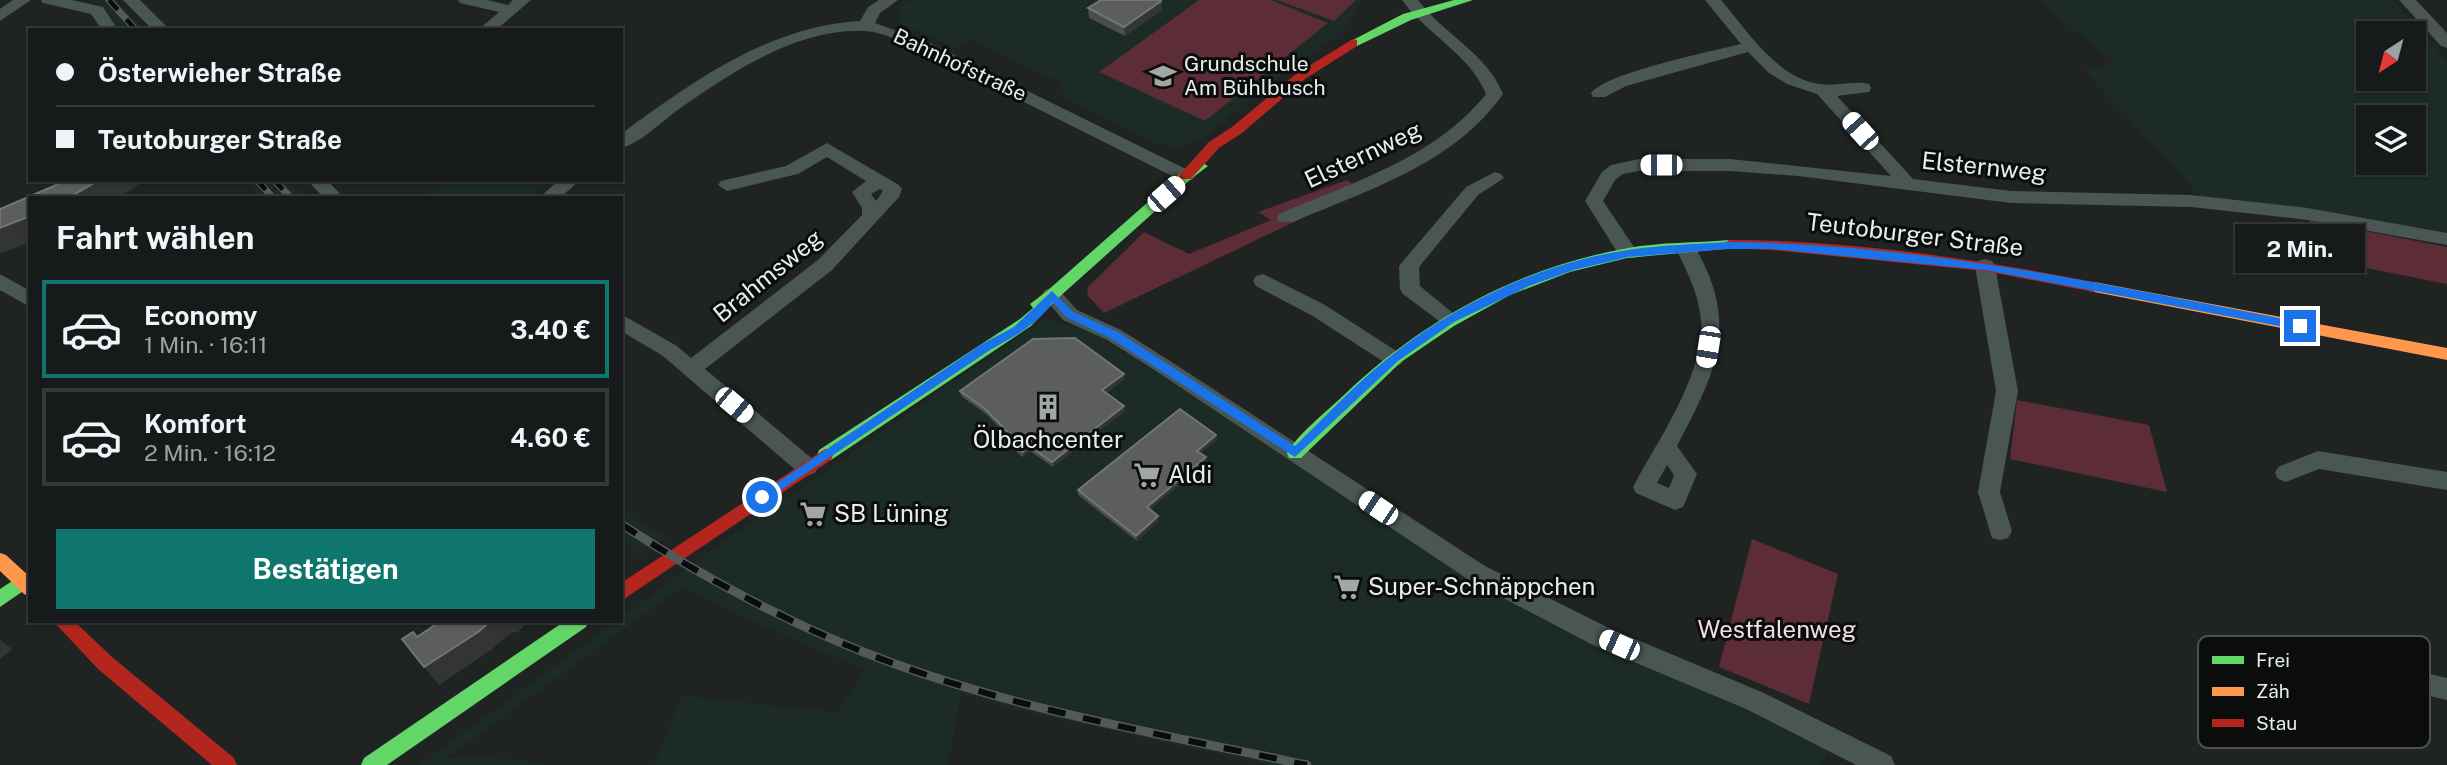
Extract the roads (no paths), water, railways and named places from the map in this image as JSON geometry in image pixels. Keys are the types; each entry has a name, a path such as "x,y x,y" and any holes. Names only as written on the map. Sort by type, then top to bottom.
{"street":[{"path":"0,16 23,0"},
{"path":"49,0 97,10 109,28"},
{"path":"131,0 160,28"},
{"path":"466,0 517,5"},
{"path":"865,26 874,10 890,0"},
{"path":"623,592 986,347 1018,330 1042,310 1052,295 1186,176 1215,156 1237,130 1284,89 1336,52 1386,25 1414,6 1467,0"},
{"path":"1713,0 1770,68 1787,79 1825,91 1863,88"},
{"path":"2407,0 2447,43"},
{"path":"488,28 517,5"},
{"name":"Elsternweg","path":"1286,218 1424,156 1446,143 1489,104 1495,94 1492,83 1479,67 1414,6"},
{"path":"2427,21 2447,22"},
{"name":"Bahnhofstraße","path":"623,141 678,99 768,50 809,34 865,26 887,31 926,47 1186,176"},
{"path":"1599,93 1620,82 1752,46"},
{"path":"1825,91 1908,184"},
{"name":"Brahmsweg","path":"691,369 825,265 873,217 890,197 892,188 827,149 792,170 727,185"},
{"name":"Elsternweg","path":"1628,253 1594,201 1608,176 1617,169 1639,165 1730,165 1798,170 2011,197 2191,201 2308,214 2447,239"},
{"path":"1450,319 1410,289 1409,265 1472,191 1495,178"},
{"path":"318,182 333,196"},
{"path":"551,196 568,182"},
{"name":"Teutoburger Straße","path":"1295,453 1394,359 1450,319 1525,283 1572,267 1628,253 1686,248 1781,246 1985,266 2447,354"},
{"path":"1665,446 1705,365 1711,329 1698,273 1686,248"},
{"path":"1985,266 2007,391 1989,492 2000,531"},
{"path":"0,281 28,299"},
{"path":"1263,281 1318,310 1394,359"},
{"path":"1052,295 1070,315 1114,335 1477,573 1600,636 1755,701 1882,765"},
{"path":"623,322 670,351 807,467"},
{"path":"2286,473 2318,460 2447,481"},
{"path":"0,560 27,583 0,599"},
{"path":"64,623 114,670 227,765"},
{"path":"371,765 577,623"}],"railway":[{"path":"109,0 134,28"},
{"path":"259,182 271,196"},
{"path":"276,182 289,196"},
{"path":"623,525 686,565 754,602 823,635 895,664 945,681 1047,709 1307,765"}],"place":[{"name":"Grundschule Am Bühlbusch","path":"1163,76"},
{"name":"Ölbachcenter","path":"1048,407"},
{"name":"Aldi","path":"1147,475"},
{"name":"SB Lüning","path":"813,514"},
{"name":"Super-Schnäppchen","path":"1347,587"}],"park label":[{"name":"Westfalenweg","path":"1777,630"}]}
